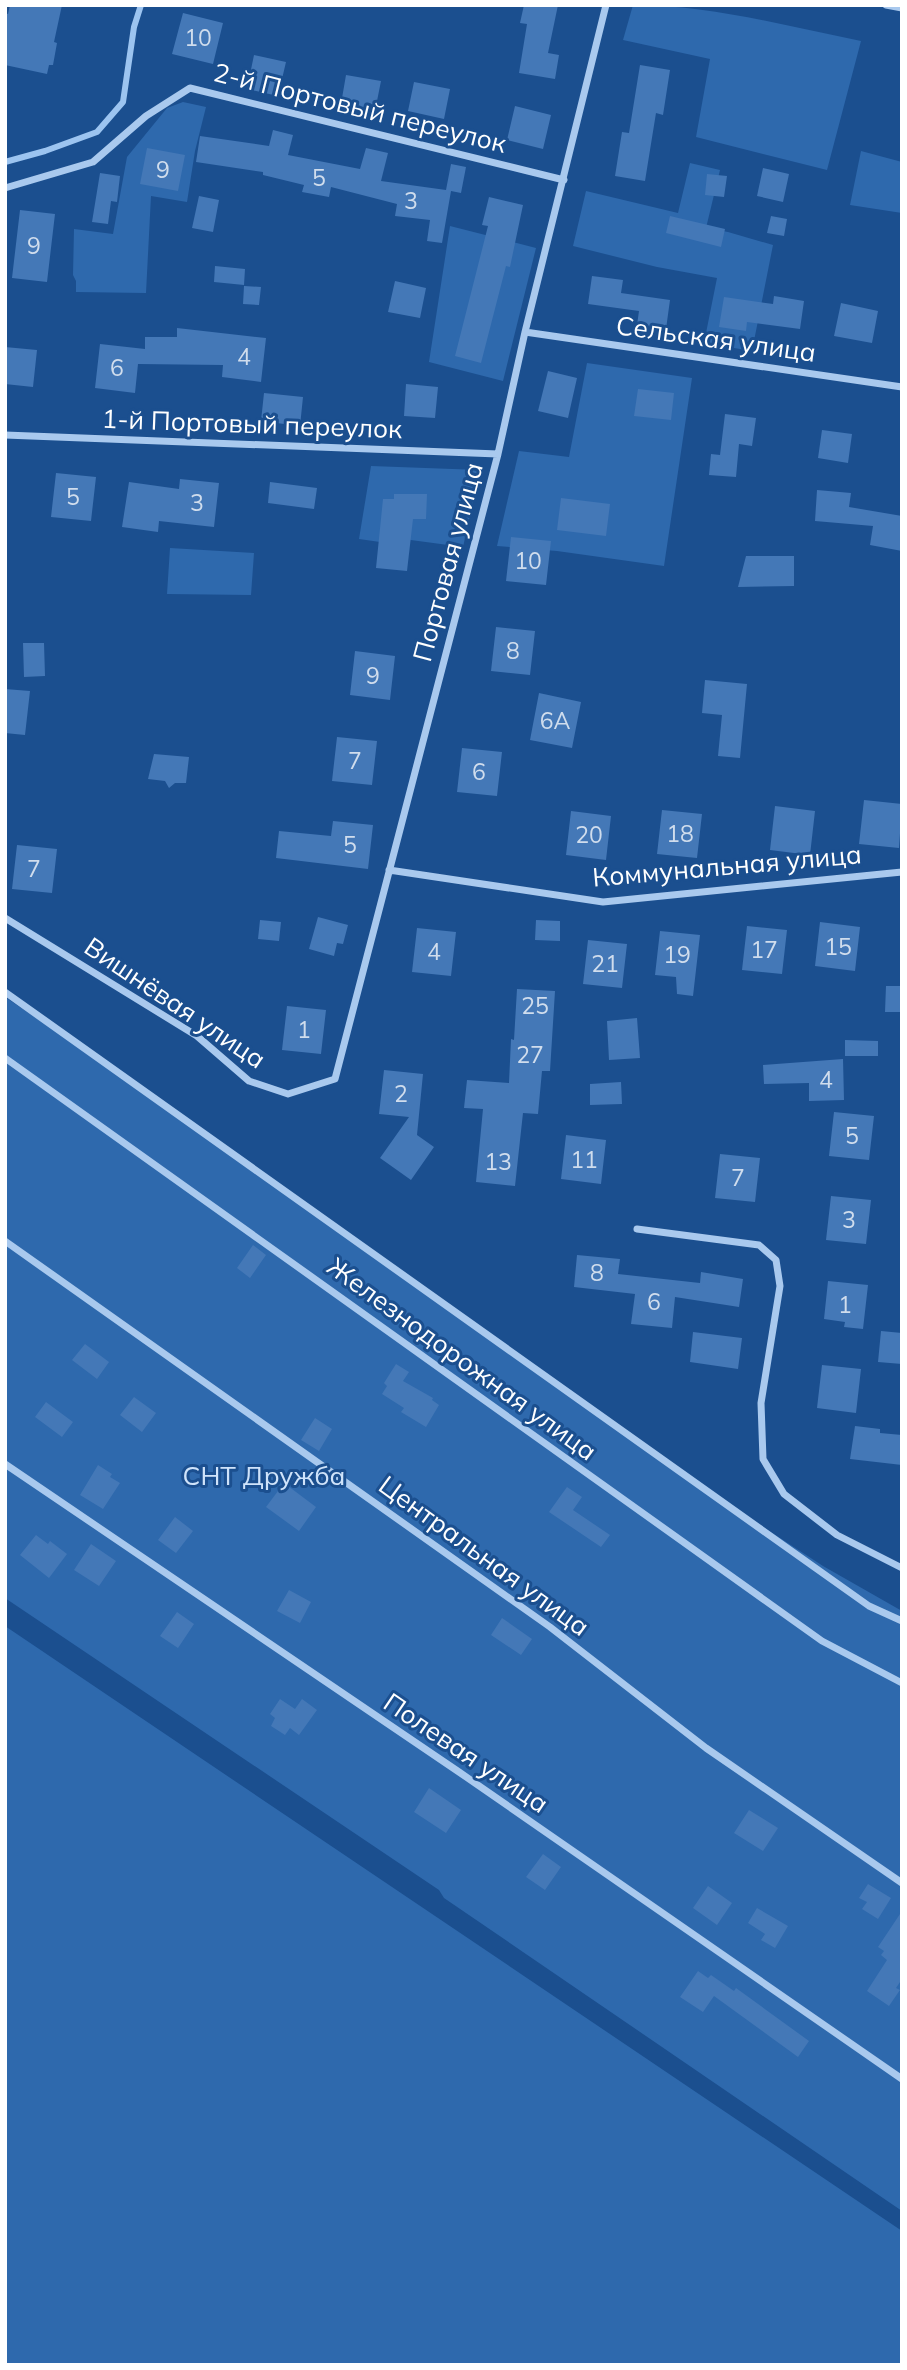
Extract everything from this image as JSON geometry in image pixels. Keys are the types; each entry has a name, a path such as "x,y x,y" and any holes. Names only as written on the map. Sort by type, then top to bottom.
{"street":[{"name":"Портовая улица","path":"288,1094 335,1079 498,454 525,332 606,5"},
{"path":"886,5 902,8"},
{"name":"2-й Портовый переулок","path":"5,188 93,162 146,116 190,88 564,180"},
{"name":"Сельская улица","path":"525,332 902,387"},
{"name":"1-й Портовый переулок","path":"5,435 498,454"},
{"name":"Коммунальная улица","path":"389,870 603,902 902,872"},
{"name":"Вишнёвая улица","path":"5,918 197,1036 248,1081 288,1094"},
{"path":"5,992 870,1606 902,1621"},
{"name":"Железнодорожная улица","path":"5,1058 822,1641 902,1683"},
{"path":"636,1229 759,1245 776,1260 779,1286 761,1403 763,1459 784,1494 838,1535 902,1569"},
{"name":"Центральная улица","path":"5,1241 550,1627 706,1748 902,1883"},
{"name":"Полевая улица","path":"5,1464 459,1772 902,2079"}],"green space":[{"path":"633,5 720,12 861,41 827,170 696,137 710,59 623,40"},
{"path":"183,102 206,107 195,151 187,202 151,196 146,293 76,292 73,275 74,229 113,234 127,157 167,108"},
{"path":"861,151 902,162 902,213 850,205"},
{"path":"690,163 720,170 706,228 773,245 752,351 704,343 717,278 657,267 573,246 586,191 678,213"},
{"path":"450,226 536,248 503,381 429,362"},
{"path":"587,363 692,378 664,566 557,551 497,546 519,451 569,457"},
{"path":"371,466 480,470 463,547 381,536 380,542 359,539"},
{"path":"170,548 254,553 251,595 167,594"},
{"name":"СНТ Дружба","path":"5,997 96,1058 740,1512 823,1566 902,1611 902,2211 444,1898 439,1890 5,1598"},
{"path":"5,1626 902,2231 902,2365 5,2365"}],"building":[{"path":"10,5 62,5 54,42 57,43 53,65 49,65 47,74 5,65 5,13 8,14"},
{"path":"524,5 558,5 548,53 559,55 555,79 519,73 527,24 520,23"},
{"path":"183,13 223,23 213,64 172,54"},
{"path":"254,55 286,62 278,96 247,89"},
{"path":"640,65 670,70 663,115 656,113 645,181 615,176 622,132 629,133"},
{"path":"346,75 381,81 375,111 341,104"},
{"path":"414,82 450,89 444,119 408,111"},
{"path":"515,106 551,115 543,149 507,140"},
{"path":"273,130 293,135 288,155 360,169 366,148 388,153 381,181 446,190 451,164 466,167 461,193 451,191 442,243 427,241 430,220 395,216 397,204 331,187 329,197 302,192 304,185 263,175 263,172 196,162 200,136 269,146"},
{"path":"147,148 185,155 178,191 140,184"},
{"path":"763,168 789,174 783,202 757,196"},
{"path":"100,173 120,176 117,202 111,201 108,224 92,222"},
{"path":"707,174 727,176 724,197 705,195"},
{"path":"199,196 219,200 213,232 192,228"},
{"path":"489,197 523,205 510,267 506,266 481,363 455,356 488,226 482,225"},
{"path":"20,210 55,214 47,282 12,278"},
{"path":"670,216 725,229 721,247 666,233"},
{"path":"771,216 787,219 784,236 767,233"},
{"path":"215,266 245,269 244,285 214,282"},
{"path":"592,276 623,280 621,293 670,300 666,329 637,325 639,311 588,304"},
{"path":"395,281 426,288 420,318 388,312"},
{"path":"244,286 261,287 259,305 243,304"},
{"path":"774,296 804,301 800,329 747,322 746,331 719,327 724,297 773,304"},
{"path":"841,303 878,311 872,343 834,336"},
{"path":"177,328 266,338 261,382 222,377 223,365 138,364 135,393 95,388 100,344 145,349 145,337 177,337"},
{"path":"5,347 37,350 33,387 5,384"},
{"path":"548,371 577,378 568,418 538,411"},
{"path":"406,384 438,387 435,418 404,416"},
{"path":"638,389 674,393 671,420 634,416"},
{"path":"264,393 303,397 300,426 261,421"},
{"path":"725,414 756,418 752,446 739,444 736,477 709,475 711,454 720,455"},
{"path":"822,430 852,434 848,463 818,458"},
{"path":"56,473 96,477 91,521 51,517"},
{"path":"180,479 219,483 214,527 159,521 158,532 122,527 129,482 179,489"},
{"path":"270,482 317,488 314,509 268,503"},
{"path":"817,490 851,493 849,507 902,516 902,551 870,545 873,526 815,521"},
{"path":"394,494 427,494 426,519 413,519 407,571 376,568 383,499 394,499"},
{"path":"561,498 610,504 606,536 557,530"},
{"path":"511,537 551,541 546,585 506,581"},
{"path":"746,556 794,556 794,586 738,587"},
{"path":"496,627 535,631 530,675 491,671"},
{"path":"23,643 44,643 45,676 24,677"},
{"path":"355,651 395,656 390,700 350,695"},
{"path":"705,680 747,684 740,758 718,756 722,715 702,713"},
{"path":"5,689 30,691 25,735 5,733"},
{"path":"539,693 581,702 572,748 530,740"},
{"path":"337,737 377,741 372,785 332,781"},
{"path":"462,748 502,752 497,796 457,792"},
{"path":"154,754 189,757 186,783 175,783 169,788 165,781 148,779"},
{"path":"864,800 902,804 899,848 859,844"},
{"path":"775,806 815,811 810,855 770,850"},
{"path":"662,810 702,814 697,858 657,854"},
{"path":"571,811 611,816 606,860 566,855"},
{"path":"333,821 373,825 368,869 276,858 279,831 331,836"},
{"path":"17,845 57,849 52,893 12,889"},
{"path":"318,917 348,925 343,944 337,943 334,956 309,949"},
{"path":"260,920 281,922 279,941 258,939"},
{"path":"536,920 560,921 560,941 535,940"},
{"path":"820,922 860,927 855,971 815,966"},
{"path":"747,926 787,930 782,974 742,970"},
{"path":"417,928 456,932 451,976 412,972"},
{"path":"660,931 700,935 693,996 677,994 676,977 655,975"},
{"path":"588,940 627,944 622,988 583,984"},
{"path":"886,986 902,986 902,1012 885,1012"},
{"path":"517,989 555,991 550,1071 542,1071 538,1114 523,1113 515,1186 476,1182 483,1109 464,1108 467,1080 509,1083"},
{"path":"287,1006 326,1010 321,1054 282,1050"},
{"path":"637,1018 640,1058 609,1060 607,1021"},
{"path":"845,1040 878,1041 878,1056 845,1056"},
{"path":"843,1059 844,1100 809,1101 809,1083 764,1084 763,1065"},
{"path":"384,1070 423,1074 417,1135 434,1147 411,1180 380,1158 409,1117 379,1114"},
{"path":"621,1082 622,1104 590,1105 590,1084"},
{"path":"834,1112 874,1116 869,1160 829,1156"},
{"path":"566,1135 606,1140 601,1184 561,1179"},
{"path":"720,1154 760,1158 755,1202 715,1198"},
{"path":"831,1196 871,1200 866,1244 826,1240"},
{"path":"253,1245 266,1255 250,1278 237,1268"},
{"path":"577,1255 620,1259 618,1274 700,1283 701,1272 743,1279 739,1307 675,1297 672,1328 631,1324 635,1294 574,1287"},
{"path":"828,1281 868,1285 863,1329 844,1327 845,1322 824,1319"},
{"path":"881,1331 902,1333 902,1364 878,1362"},
{"path":"693,1332 742,1338 738,1369 690,1362"},
{"path":"85,1344 109,1362 97,1379 72,1360"},
{"path":"396,1364 409,1372 403,1381 433,1398 439,1405 426,1427 401,1412 404,1408 382,1394 387,1386 384,1383"},
{"path":"822,1365 861,1369 856,1413 817,1408"},
{"path":"134,1397 156,1413 142,1432 120,1415"},
{"path":"46,1402 73,1422 62,1437 35,1417"},
{"path":"315,1418 332,1429 319,1451 301,1440"},
{"path":"855,1426 880,1429 880,1433 902,1435 902,1465 850,1459"},
{"path":"98,1465 120,1483 103,1509 80,1495"},
{"path":"284,1483 316,1507 299,1531 266,1507"},
{"path":"567,1487 582,1497 573,1510 610,1535 601,1547 549,1512"},
{"path":"175,1517 193,1531 176,1553 158,1540"},
{"path":"36,1535 48,1544 50,1541 67,1554 49,1578 20,1555"},
{"path":"91,1544 116,1561 99,1586 74,1570"},
{"path":"289,1590 311,1602 300,1623 277,1611"},
{"path":"177,1612 194,1624 178,1648 160,1636"},
{"path":"502,1618 532,1639 521,1655 491,1635"},
{"path":"280,1699 295,1709 302,1699 317,1710 299,1735 290,1728 285,1735 271,1726 275,1718 270,1714"},
{"path":"429,1788 461,1810 446,1833 414,1812"},
{"path":"749,1810 778,1828 763,1851 734,1833"},
{"path":"543,1854 561,1867 545,1890 526,1877"},
{"path":"868,1884 891,1898 878,1919 862,1909 867,1902 859,1898"},
{"path":"708,1886 732,1903 717,1925 693,1908"},
{"path":"757,1908 788,1926 775,1948 761,1940 765,1934 748,1923"},
{"path":"902,1911 902,1979 896,1988 900,1990 889,2006 867,1991 887,1960 881,1955 884,1951 878,1947"},
{"path":"698,1971 708,1978 711,1975 734,1991 736,1988 809,2041 798,2057 714,1996 703,2012 680,1997"}],"waterway":[{"path":"5,162 97,132 123,102 134,27 141,5"}]}
